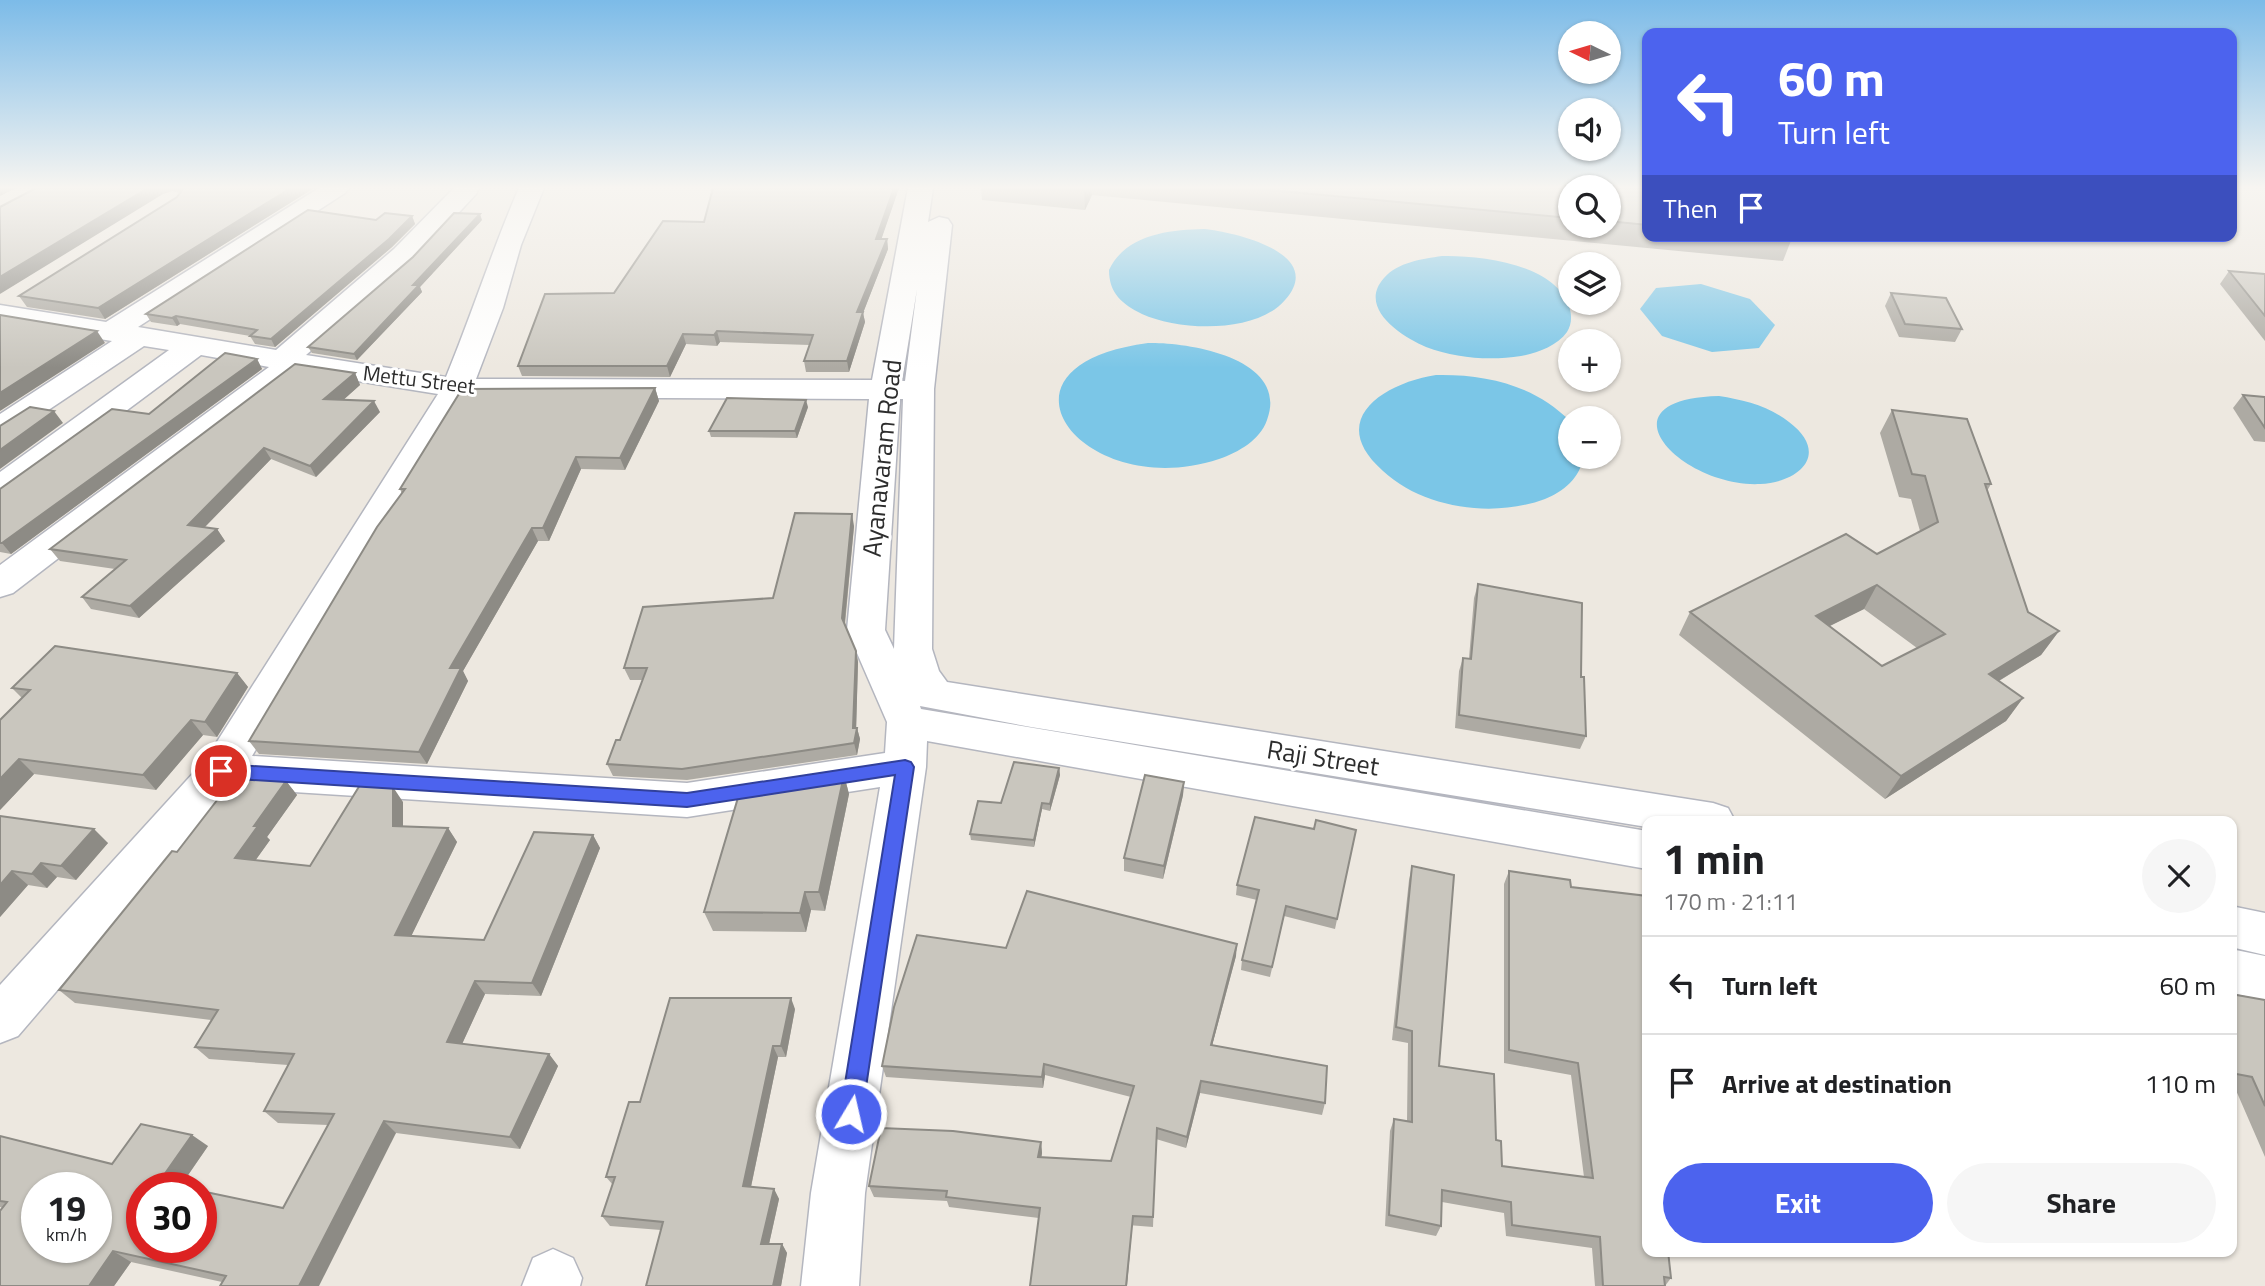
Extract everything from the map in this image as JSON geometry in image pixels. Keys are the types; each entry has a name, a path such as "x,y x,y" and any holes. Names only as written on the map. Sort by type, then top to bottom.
{"street":[{"path":"0,428 124,335 249,248"},
{"path":"0,584 289,361 411,248"},
{"path":"0,1020 221,771 457,388 489,308 507,248"},
{"name":"Ayanavaram Road","path":"902,391 915,248"},
{"name":"Ayanavaram Road","path":"915,728 866,630 902,391 932,248"},
{"name":"Mettu Street","path":"6,311 193,347 457,388 902,391"},
{"path":"0,488 193,347"},
{"name":"Raji Street","path":"915,728 1101,724 1546,791 1685,816"},
{"path":"221,771 687,800 915,728 838,1194 831,1286"},
{"name":"Raji Street","path":"915,728 1642,849"},
{"path":"2237,927 2265,934"},
{"path":"2237,972 2265,978"}],"water":[{"path":"1272,248 1286,258 1294,270 1295,284 1285,300 1256,319 1216,326 1176,324 1142,314 1128,306 1114,291 1109,270 1126,249"},
{"path":"1476,257 1532,271 1558,289 1558,315 1571,315 1570,326 1568,329 1558,329 1558,341 1552,345 1521,356 1473,358 1426,347 1395,329 1379,310 1376,300 1377,289 1384,278 1396,268 1426,258"},
{"path":"1701,284 1750,299 1775,325 1759,348 1712,352 1662,336 1640,309 1656,288"},
{"path":"1148,343 1166,343 1209,351 1250,368 1264,382 1270,399 1267,420 1259,434 1241,449 1227,456 1170,468 1127,463 1092,448 1068,426 1059,402 1067,377 1096,356"},
{"path":"1436,375 1473,377 1508,384 1541,398 1558,411 1558,469 1580,469 1579,471 1564,488 1545,499 1504,508 1482,509 1439,502 1400,484 1366,453 1359,436 1361,420 1368,407 1381,395 1416,379"},
{"path":"1719,396 1756,404 1789,422 1808,444 1809,455 1805,464 1788,478 1760,484 1731,481 1703,472 1680,459 1664,443 1657,426 1662,412 1682,401"}],"building":[{"path":"0,248 48,248 0,277"},
{"path":"96,248 194,248 98,308 19,296"},
{"path":"249,248 378,248 271,339 250,336 257,330 176,316 172,318 146,314"},
{"path":"421,248 448,248 413,285 419,285 354,354 308,347"},
{"path":"645,248 883,248 857,312 863,312 847,361 804,361 813,335 717,331 714,335 683,334 667,366 518,366 545,294 614,293"},
{"path":"2229,271 2265,274 2265,316"},
{"path":"1891,293 1946,298 1962,329 1905,324"},
{"path":"0,315 97,331 0,393"},
{"path":"225,353 257,359 0,543 0,489 112,409 149,414"},
{"path":"295,364 355,373 324,399 374,401 310,466 264,448 188,525 217,529 130,606 82,597 126,560 50,549"},
{"path":"655,388 620,458 576,457 543,528 532,528 450,668 461,668 419,752 249,741 377,527 405,489 400,489 462,389"},
{"path":"2243,395 2265,397 2265,428"},
{"path":"727,398 806,400 795,431 709,431"},
{"path":"30,407 54,411 0,450 0,426"},
{"path":"1892,410 1967,419 1991,484 1985,484 2028,612 2059,631 1989,674 2023,698 1901,776 1690,612 1846,534 1877,554 1938,522 1925,476 1912,474","holes":["1877,585 1945,634 1882,666 1816,616"]},
{"path":"795,513 852,514 842,618 856,651 853,728 857,728 854,743 682,769 607,764 616,740 620,740 647,668 624,668 643,607 773,598"},
{"path":"1478,584 1582,603 1581,677 1584,677 1586,736 1459,715 1463,658 1471,659"},
{"path":"55,646 237,673 205,722 191,720 143,775 19,759 0,779 0,720 30,690 12,688"},
{"path":"1014,762 1059,768 1050,804 1042,803 1034,840 970,834 978,801 1001,803"},
{"path":"844,775 819,892 805,892 800,913 704,912 740,791"},
{"path":"1145,775 1184,782 1164,866 1124,858"},
{"path":"235,777 286,781 235,858 310,866 360,785 393,787 393,826 448,828 395,935 484,940 534,832 593,835 532,983 475,981 447,1042 549,1054 510,1137 384,1121 299,1286 220,1286 226,1276 167,1263 217,1263 217,1194 283,1208 334,1114 264,1111 294,1054 195,1047 218,1010 59,990 172,851 177,852"},
{"path":"0,816 94,829 61,866 41,863 32,874 12,871 0,885"},
{"path":"1255,817 1314,829 1316,820 1356,830 1337,919 1286,906 1272,967 1242,960 1259,890 1237,885"},
{"path":"1412,866 1454,875 1439,1066 1494,1074 1496,1140 1501,1141 1502,1166 1593,1178 1578,1063 1509,1050 1509,871 1570,880 1571,887 1642,895 1642,1257 1669,1257 1671,1278 1664,1277 1665,1286 1603,1286 1600,1237 1512,1225 1511,1202 1442,1190 1441,1226 1389,1215 1394,1119 1412,1122 1412,1031 1396,1027"},
{"path":"1027,891 1237,944 1211,1045 1327,1066 1325,1103 1201,1081 1187,1137 1157,1128 1153,1217 1133,1216 1126,1286 1030,1286 1040,1208 946,1197 947,1191 869,1186 881,1128 953,1131 1041,1142 1038,1157 1111,1161 1134,1086 1044,1064 1042,1077 882,1066 894,1007 917,935 1006,948"},
{"path":"2237,995 2265,1000 2265,1106 2252,1077 2237,1074"},
{"path":"670,998 791,998 781,1046 773,1046 743,1186 774,1189 761,1244 782,1244 773,1286 646,1286 663,1222 602,1216 615,1177 606,1177 629,1102 640,1102"},
{"path":"141,1124 192,1135 166,1172 126,1172 126,1254 112,1252 112,1172 21,1172 21,1263 105,1263 89,1286 0,1286 0,1211 7,1202 0,1201 0,1136 112,1164"}],"route":[{"path":"221,771 687,800 905,767 851,1114"}]}
